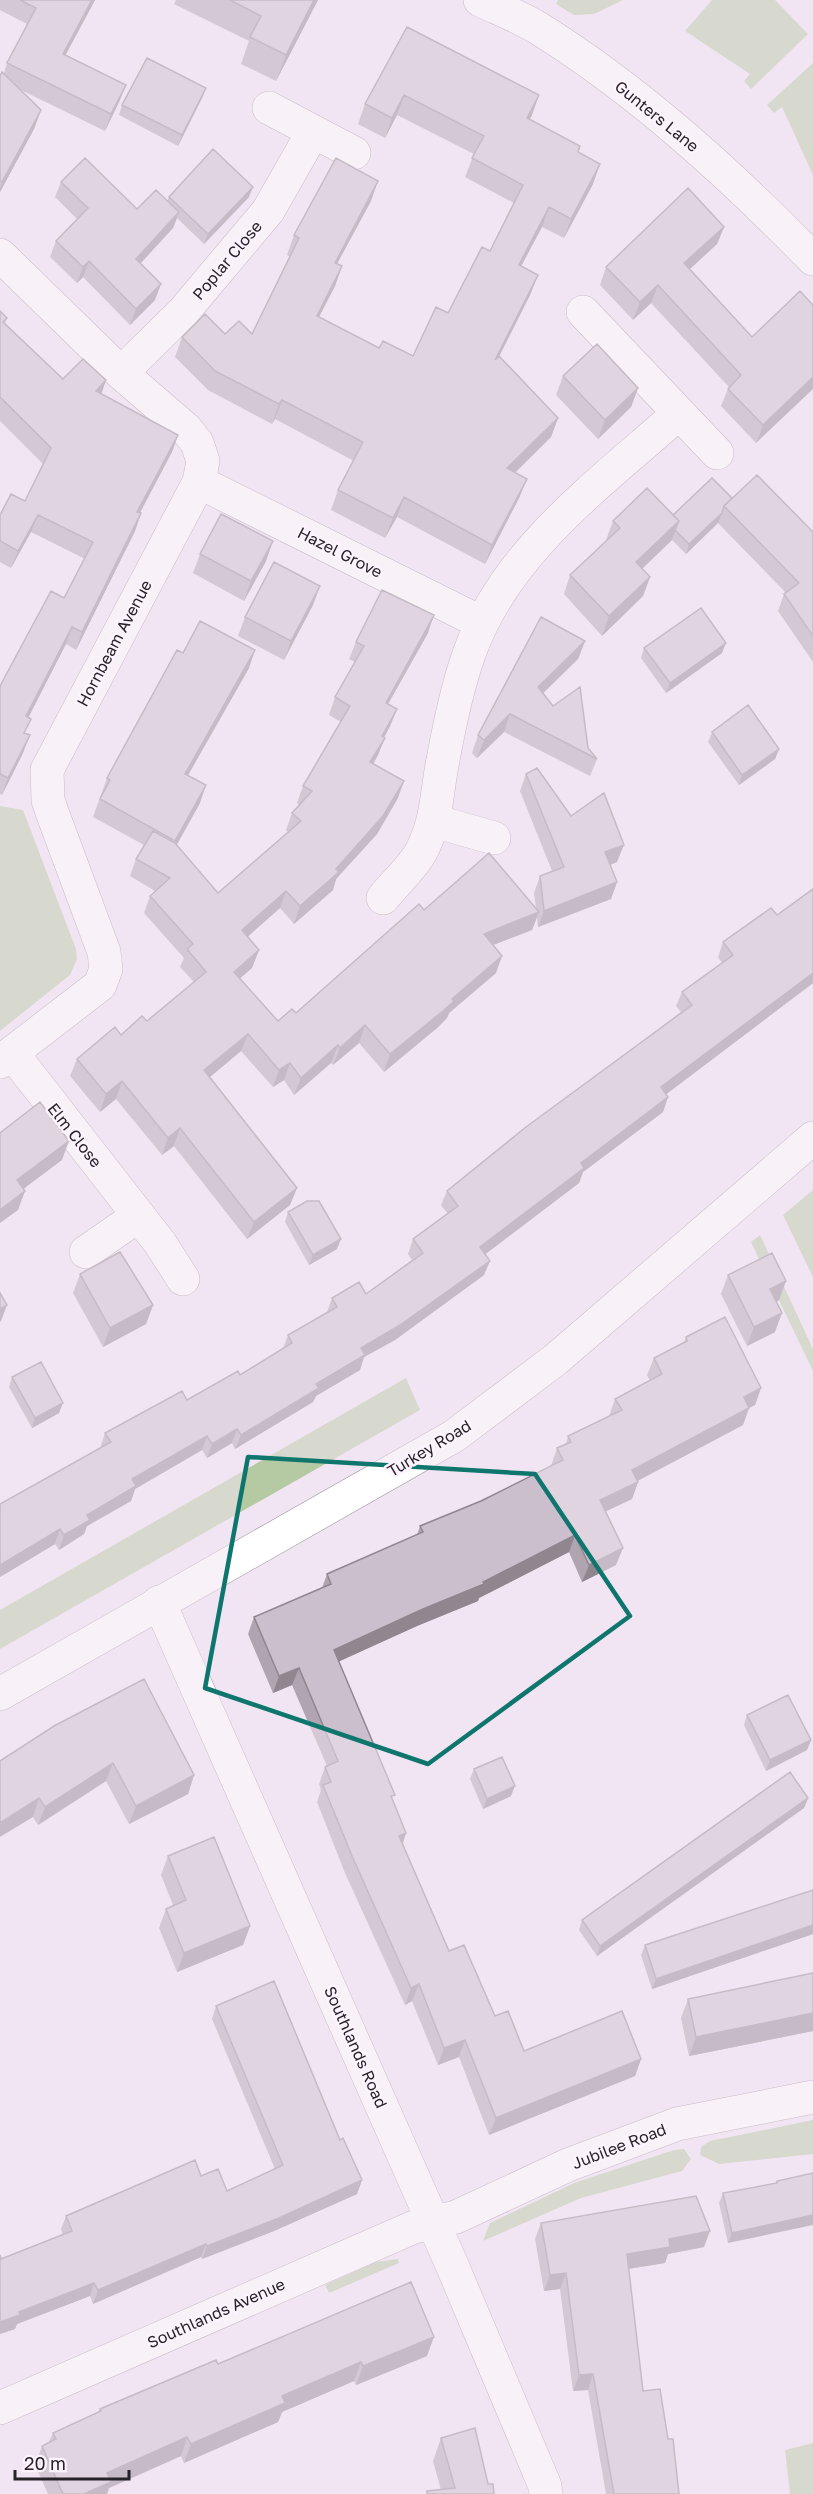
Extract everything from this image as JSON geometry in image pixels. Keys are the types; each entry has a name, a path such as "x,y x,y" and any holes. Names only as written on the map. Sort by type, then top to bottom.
{"street":[{"name":"Gunters Lane","path":"480,0 536,27 596,67 703,153 765,210 813,259"},
{"path":"269,108 354,153"},
{"name":"Poplar Close","path":"122,373 183,312 268,211 313,132"},
{"name":"Hornbeam Avenue","path":"0,255 122,373 186,429 197,443 203,461 199,482 47,770 48,800 105,952 106,969 100,985 6,1058"},
{"path":"583,312 717,453"},
{"path":"383,898 420,854 434,821 442,760 469,655 482,623 511,576 547,531 679,413"},
{"name":"Hazel Grove","path":"199,482 482,623"},
{"path":"434,821 494,838"},
{"name":"Elm Close","path":"6,1058 138,1216 160,1244 183,1280"},
{"name":"Turkey Road","path":"0,1694 453,1436 555,1360 813,1138"},
{"path":"86,1252 138,1216"},
{"name":"Southlands Road","path":"159,1602 434,2223 545,2486 546,2494"},
{"name":"Jubilee Road","path":"434,2223 456,2217 568,2165 677,2124 813,2097"},
{"name":"Southlands Avenue","path":"0,2408 414,2227 434,2223"}],"highlighted area":[{"path":"248,1457 535,1474 630,1616 428,1764 205,1688"}],"green space":[{"path":"558,0 623,0 594,14 574,15 556,4"},
{"path":"712,0 775,0 808,34 751,89 744,81 750,74 685,31"},
{"path":"813,63 813,175 782,107 774,113 767,105"},
{"path":"0,806 23,810 76,949 77,959 70,975 0,1031"},
{"path":"813,1190 813,1277 783,1215"},
{"path":"760,1235 813,1349 813,1371 751,1242"},
{"path":"406,1378 420,1410 0,1649 0,1610"},
{"path":"813,2120 813,2154 719,2164 700,2155 701,2147 710,2141"},
{"path":"684,2149 691,2159 682,2171 581,2198 483,2241 490,2223 574,2183 674,2150"},
{"path":"398,2259 399,2263 329,2293 325,2285 376,2262"},
{"path":"813,2443 813,2494 790,2494 785,2450"}],"building":[{"path":"20,0 92,0 63,54 126,85 111,114 7,63 36,8"},
{"path":"230,0 314,0 286,55 250,37 261,16"},
{"path":"407,27 539,95 527,118 580,146 578,152 600,164 571,219 549,207 519,265 538,275 495,360 499,356 558,418 507,468 527,479 492,545 404,497 393,518 338,490 363,442 282,400 279,404 215,371 182,337 205,314 225,334 239,321 252,334 299,238 294,235 336,158 378,181 335,263 342,266 317,316 379,348 383,341 413,356 436,307 448,313 482,247 490,251 523,185 472,158 484,136 404,95 392,118 365,104"},
{"path":"147,58 206,88 182,135 122,105"},
{"path":"2,72 41,110 2,182 0,181 0,76"},
{"path":"213,149 253,187 208,234 169,197"},
{"path":"85,158 137,209 156,190 179,212 136,259 161,284 136,309 89,261 83,267 56,241 88,208 61,182"},
{"path":"688,188 724,227 684,263 752,337 800,291 813,305 813,377 763,425 728,389 741,375 658,285 640,302 606,267"},
{"path":"0,311 7,318 3,322 63,379 83,359 106,380 96,391 178,435 137,512 141,513 82,632 72,627 26,716 31,719 24,733 30,735 8,778 0,774 0,686 51,591 64,598 93,542 38,515 18,551 0,541 0,515 11,494 25,501 51,448 0,397"},
{"path":"597,344 638,388 605,420 563,376"},
{"path":"757,475 813,532 813,636 784,594 799,583 724,506"},
{"path":"712,478 732,498 724,506 722,513 689,544 675,530 679,521 673,515"},
{"path":"647,488 679,521 636,562 650,577 609,616 570,575 620,528 613,521"},
{"path":"221,514 273,541 251,581 200,554"},
{"path":"274,562 320,586 291,641 245,617"},
{"path":"382,590 434,615 386,703 397,709 382,736 385,738 370,762 404,781 383,816 336,869 339,872 300,906 286,891 242,930 259,950 234,972 278,1021 292,1009 296,1013 419,904 424,910 489,853 539,912 484,934 502,956 452,999 454,1001 443,1011 390,1054 365,1025 340,1048 338,1045 301,1078 290,1063 279,1070 248,1034 204,1070 297,1188 254,1222 180,1128 168,1138 122,1081 106,1094 77,1059 115,1027 121,1035 142,1016 147,1021 206,972 187,949 193,944 150,896 170,878 136,859 153,831 175,843 218,893 301,821 292,813 312,791 303,786 350,706 335,697 364,646 356,642"},
{"path":"701,608 726,643 670,683 644,648"},
{"path":"541,617 585,641 538,687 553,706 580,687 588,748 597,759 510,714 484,740 478,735"},
{"path":"200,621 255,650 185,774 206,785 175,841 100,799 110,780 107,778 177,650 183,653"},
{"path":"748,705 779,749 742,775 712,732"},
{"path":"537,768 571,816 604,793 624,845 605,852 617,882 544,911 540,876 564,867 526,774"},
{"path":"813,889 813,973 661,1087 668,1097 581,1163 584,1168 480,1247 490,1261 400,1325 361,1348 365,1355 316,1384 319,1388 241,1435 237,1429 212,1444 207,1436 132,1479 136,1486 87,1515 90,1520 64,1535 60,1529 0,1565 0,1504 111,1442 105,1433 182,1391 187,1400 238,1371 240,1375 292,1343 288,1335 337,1307 332,1298 359,1282 366,1294 423,1253 413,1239 458,1206 447,1191 526,1127 692,1005 682,992 733,955 723,942 771,908 777,915"},
{"path":"40,1102 69,1141 17,1180 25,1191 0,1210 0,1133"},
{"path":"307,1201 319,1201 341,1239 313,1255 288,1212"},
{"path":"120,1252 153,1305 110,1328 80,1274"},
{"path":"772,1253 786,1281 770,1289 782,1313 754,1327 728,1275"},
{"path":"0,1293 7,1305 0,1309"},
{"path":"725,1317 761,1388 744,1397 749,1408 632,1470 638,1482 600,1500 623,1548 589,1565 575,1535 483,1582 484,1584 334,1650 395,1795 391,1796 406,1833 399,1836 449,1951 464,1945 495,2016 508,2011 524,2051 622,2011 641,2059 496,2118 465,2040 444,2048 419,1984 411,1988 323,1785 331,1782 325,1767 338,1761 299,1668 279,1676 254,1617 331,1584 327,1574 423,1532 420,1526 481,1501 563,1460 557,1448 571,1442 568,1436 622,1410 615,1399 662,1374 654,1358 687,1341 686,1337"},
{"path":"41,1362 63,1403 35,1418 12,1377"},
{"path":"144,1679 194,1775 136,1806 113,1763 45,1807 39,1798 0,1823 0,1761 54,1726"},
{"path":"788,1695 811,1740 770,1760 747,1715"},
{"path":"502,1757 515,1786 487,1799 474,1769"},
{"path":"790,1772 808,1798 600,1946 582,1920"},
{"path":"214,1837 250,1926 184,1953 166,1909 186,1900 168,1856"},
{"path":"813,1890 813,1925 656,1979 645,1945"},
{"path":"813,1973 813,2013 696,2037 688,1999"},
{"path":"274,1981 340,2140 343,2138 362,2180 279,2218 207,2246 206,2244 98,2290 94,2283 19,2312 20,2315 0,2322 0,2255 1,2259 72,2231 66,2216 195,2160 201,2176 218,2169 227,2191 283,2165 216,2006"},
{"path":"813,2173 813,2215 732,2233 723,2193 777,2183 777,2181"},
{"path":"696,2196 710,2231 669,2239 670,2247 627,2254 643,2391 660,2389 668,2439 673,2439 679,2494 614,2494 593,2374 579,2375 566,2273 550,2275 541,2223"},
{"path":"411,2282 434,2337 363,2366 361,2362 282,2396 285,2403 191,2444 187,2437 107,2473 111,2482 84,2494 63,2494 42,2446 56,2439 53,2433 101,2411 100,2409 216,2360 218,2364"},
{"path":"475,2428 488,2484 493,2484 494,2494 427,2494 427,2491 455,2488 441,2438"}]}
